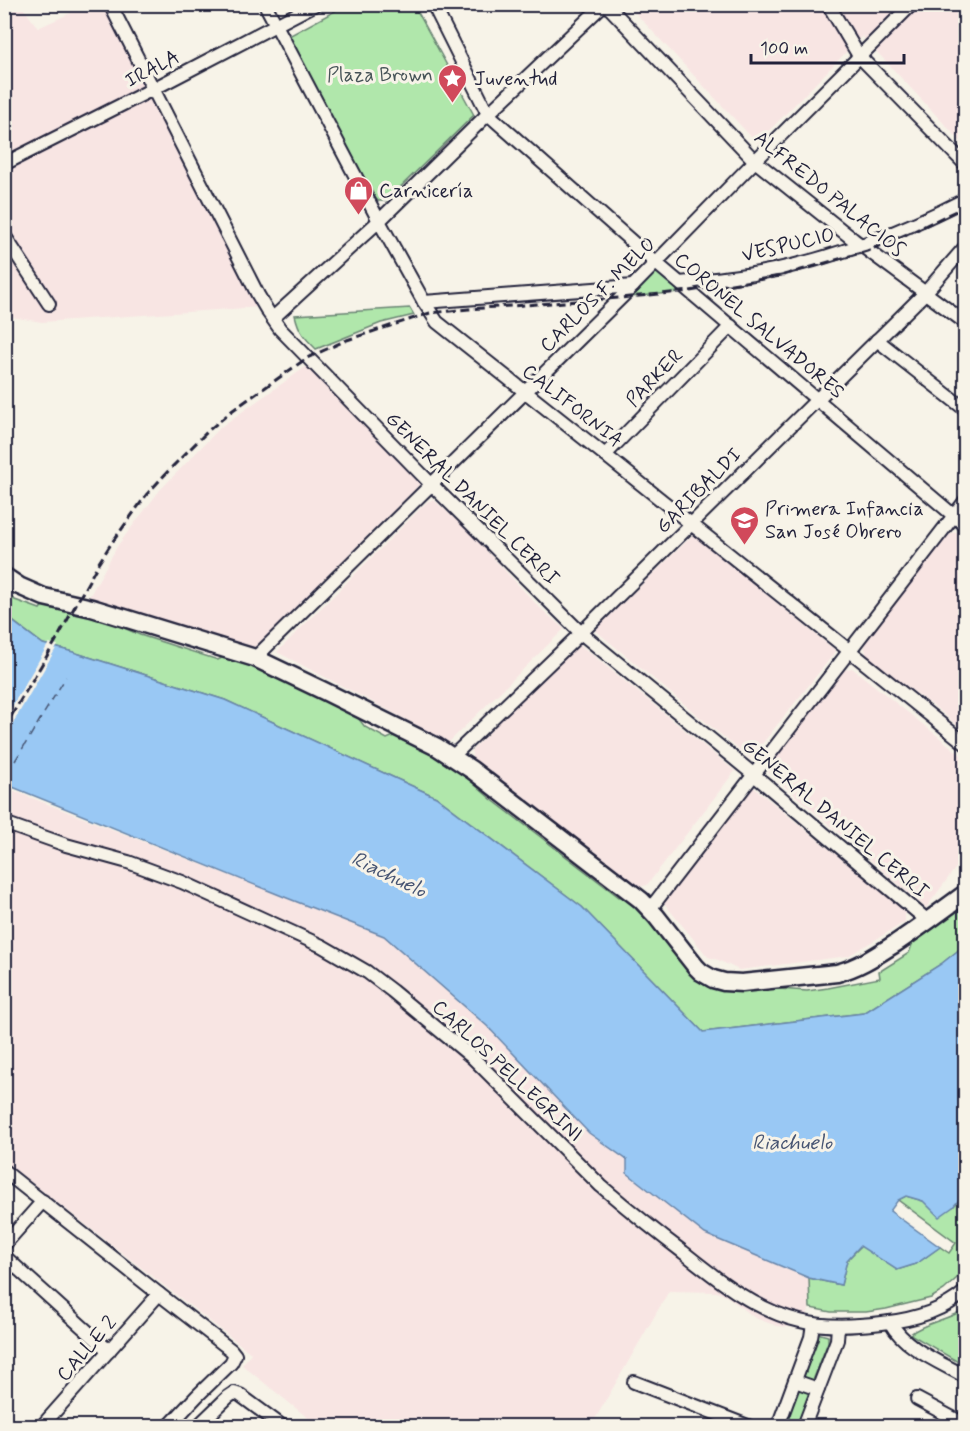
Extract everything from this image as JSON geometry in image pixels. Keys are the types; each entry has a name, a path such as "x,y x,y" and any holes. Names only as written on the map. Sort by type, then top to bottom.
{"main road":[{"path":"4,576 19,586 44,597 98,610 255,658 453,756 650,909 701,972 718,981 742,983 837,973 851,969 870,960 966,893"}],"street":[{"name":"GENERAL DANIEL CERRI","path":"110,4 258,295 280,329 581,633 928,921"},
{"name":"CALIFORNIA","path":"265,4 378,221 432,316 444,329 966,744"},
{"name":"IRALA","path":"4,164 316,4"},
{"name":"CORONEL SALVADORES","path":"433,4 488,114 656,263 966,526"},
{"path":"273,318 605,4"},
{"name":"ALFREDO PALACIOS","path":"605,4 755,161 861,246 966,323"},
{"path":"828,4 860,56 966,165"},
{"name":"CARLOS F. MELO","path":"255,658 633,286 912,4"},
{"name":"VESPUCIO","path":"680,283 751,274 814,261 861,246 922,221 966,199"},
{"path":"4,235 48,304"},
{"name":"GARIBALDI","path":"453,756 581,633 925,293 966,246"},
{"path":"424,302 633,286"},
{"name":"PARKER","path":"605,455 731,326"},
{"path":"877,340 966,410"},
{"path":"650,909 966,500"},
{"name":"CARLOS PELLEGRINI","path":"4,823 66,845 128,862 182,882 313,942 367,972 479,1063 601,1185 644,1222 734,1292 775,1313 813,1324 838,1326 890,1322 930,1313 954,1301 966,1291"},
{"path":"4,1171 235,1355 231,1363 169,1426"},
{"path":"4,1245 43,1201"},
{"path":"4,1256 109,1351"},
{"name":"CALLE 2","path":"42,1426 159,1294"},
{"path":"890,1322 899,1336 908,1344 966,1377"},
{"path":"778,1426 811,1337 813,1324"},
{"path":"804,1426 837,1340 838,1326"},
{"path":"795,1381 819,1389"},
{"path":"634,1382 748,1426"},
{"path":"198,1426 234,1393 282,1426"},
{"path":"917,1398 966,1425"}],"shaded area":[{"path":"4,5 21,5 38,28 88,5 103,5 260,307 42,322 5,316"},
{"path":"628,5 965,5 965,146 862,36 757,143"},
{"path":"307,366 420,484 254,648 89,597 118,545 160,490 222,426"},
{"path":"434,500 468,531 538,606 564,629 449,742 277,652 428,501"},
{"path":"959,532 965,538 965,732 867,657 864,644 946,537 951,533"},
{"path":"693,535 836,651 750,759 595,630"},
{"path":"579,644 735,771 647,885 638,887 472,759 472,750 574,646"},
{"path":"852,668 965,758 965,868 957,866 926,908 768,772 770,761 844,670"},
{"path":"752,786 892,900 905,913 905,922 848,956 739,970 708,957 663,902"},
{"path":"4,787 384,936 487,1026 589,1133 627,1160 628,1174 705,1234 809,1278 810,1308 802,1328 777,1326 755,1318 728,1297 717,1292 669,1291 591,1426 318,1426 242,1365 251,1353 5,1162"}],"green space":[{"name":"Plaza Brown","path":"346,5 414,5 474,115 386,201 378,201 368,188 287,37"},
{"path":"656,263 690,291 620,298"},
{"path":"410,308 414,315 381,323 316,349 302,334 295,315"},
{"path":"4,592 15,600 40,609 43,605 99,617 140,635 218,660 227,655 258,666 355,714 365,727 387,739 396,735 471,774 474,784 491,799 619,897 628,895 700,982 713,989 730,991 750,987 807,991 880,978 879,971 909,953 914,939 965,900 965,945 941,964 864,1013 703,1032 582,907 436,797 225,700 43,644 5,615"},
{"path":"965,1194 965,1265 957,1278 944,1290 931,1298 866,1312 831,1312 810,1308 809,1278 841,1285 847,1260 861,1246 897,1270 916,1264 940,1247 949,1253 956,1243 898,1200 906,1196 953,1207"},
{"path":"965,1309 965,1366 910,1334 923,1327"},
{"path":"817,1333 828,1336 828,1342 812,1383 799,1379"},
{"path":"796,1386 810,1391 798,1426 783,1426"}],"water":[{"name":"Riachuelo","path":"4,615 43,644 225,700 436,797 582,907 703,1032 864,1013 941,964 965,945 965,1193 953,1207 939,1217 923,1201 906,1196 898,1200 890,1211 940,1247 916,1264 897,1270 860,1246 847,1260 841,1285 809,1278 705,1234 627,1173 627,1160 589,1133 487,1026 384,936 5,784"}],"pier":[{"path":"49,643 58,645 5,737 5,718"}],"ferry route":[{"path":"15,761 66,677"}],"railway":[{"path":"4,728 98,564 147,494 209,430 233,410 307,358 347,340 430,313 690,291 780,276 867,251 966,206"}],"place":[{"name":"Juventud","path":"453,104"},
{"name":"Carnicería","path":"358,216"},
{"name":"Primera Infancia San José Obrero","path":"744,546"}]}
